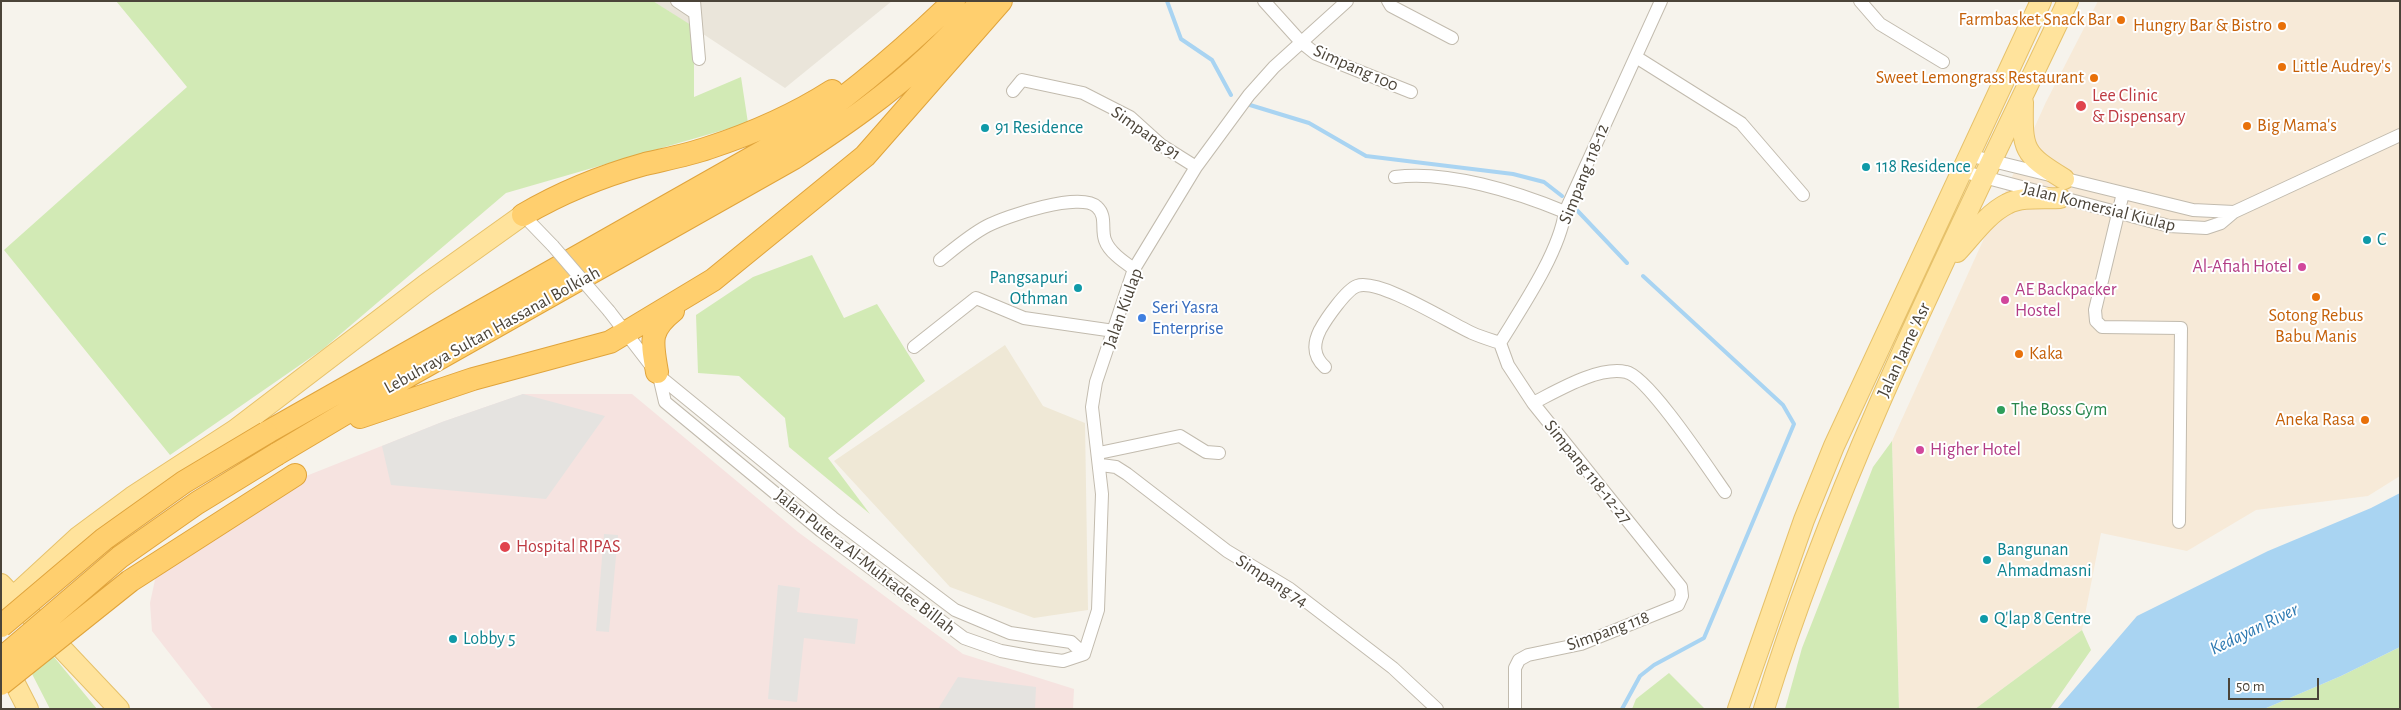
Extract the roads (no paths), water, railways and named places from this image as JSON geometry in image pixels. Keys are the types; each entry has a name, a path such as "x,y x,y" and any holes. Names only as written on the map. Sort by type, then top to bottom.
{"highway":[{"path":"523,215 582,184 644,164 706,149 754,131 812,104 858,74 954,1"},
{"name":"Lebuhraya Sultan Hassanal Bolkiah","path":"1,626 104,539 184,482 266,433 785,140 832,109 891,61 954,1"},
{"name":"Lebuhraya Sultan Hassanal Bolkiah","path":"1,658 120,557 197,503 408,376 794,158 837,130 929,57 982,1"},
{"path":"658,374 653,346 655,328 659,322 865,156 910,107 1001,1"},
{"path":"307,437 399,403 506,369 610,342 713,280"},
{"path":"16,695 130,581 295,475"}],"main road":[{"name":"Jalan Jame 'Asr","path":"1738,709 1804,520 1834,446 2041,1"},
{"name":"Jalan Jame 'Asr","path":"1764,709 1784,643 1826,528 1888,384 2068,1"},
{"path":"1940,273 1978,229 2008,204 2062,189 2029,155 2024,141 2024,95"},
{"path":"119,709 5,596 94,526 159,479 235,430 425,285 523,215"},
{"path":"1,645 16,695"},
{"path":"1,658 16,695"}],"street":[{"path":"677,1 695,7 699,59"},
{"name":"Simpang 100","path":"1264,1 1302,42 1316,54 1411,92"},
{"name":"Jalan Kiulap","path":"1084,654 1098,610 1102,494 1100,459 1092,408 1096,382 1134,269 1196,167 1249,95 1302,42 1347,1"},
{"path":"1388,1 1391,6 1452,38"},
{"name":"Simpang 118-12","path":"1500,343 1554,248 1563,224 1565,212 1661,1"},
{"path":"1860,1 1880,24 1943,62"},
{"path":"1636,57 1741,123 1803,195"},
{"name":"Simpang 91","path":"1013,90 1022,80 1084,93 1130,117 1162,145 1196,167"},
{"name":"Jalan Komersial Kiulap","path":"1965,163 2062,189 2117,214 2169,226 2206,228 2222,223 2234,212 2400,135"},
{"name":"Jalan Komersial Kiulap","path":"1965,163 2062,189 2123,193 2199,211 2234,212"},
{"path":"1395,177 1410,175 1474,183 1528,197 1565,212"},
{"path":"2123,193 2095,310 2096,321 2102,327 2181,328 2179,522"},
{"path":"940,260 986,226 1012,215 1075,201 1090,202 1098,207 1103,217 1105,240 1120,260 1134,269"},
{"name":"Jalan Putera Al-Muhtadee Billah","path":"523,215 553,246 627,332 658,374 848,529 954,610 1010,633 1071,642 1084,654 1063,661 1001,651 964,638 821,531 665,402 658,374"},
{"path":"1324,367 1318,360 1315,350 1316,338 1346,293 1356,286 1368,284 1386,289 1474,334 1500,343"},
{"path":"914,347 976,298 1024,318 1114,331"},
{"name":"Simpang 118-12-27","path":"1500,343 1508,365 1532,403 1681,587 1682,596"},
{"path":"1532,403 1574,383 1607,372 1628,372 1640,382 1676,422 1725,492"},
{"path":"1100,459 1180,436 1206,452 1219,454"},
{"name":"Simpang 74","path":"1100,459 1127,474 1227,551 1290,589 1393,668 1437,709"},
{"name":"Simpang 118","path":"1515,709 1515,668 1519,660 1528,655 1581,644 1678,605 1682,596"}],"water":[{"name":"Kedayan River","path":"2400,493 2400,647 2341,676 2264,709 2057,709 2137,616 2268,551 2371,508"}],"waterway":[{"path":"1167,1 1181,39 1212,60 1231,95"},
{"path":"1250,105 1309,123 1366,156 1513,174 1544,182 1562,196"},
{"path":"1573,206 1627,263"},
{"path":"1622,709 1640,676 1654,665 1704,638 1794,424 1783,405 1643,276"}],"place":[{"name":"Farmbasket Snack Bar","path":"2121,20"},
{"name":"Hungry Bar & Bistro","path":"2282,26"},
{"name":"Little Audrey's","path":"2282,67"},
{"name":"Sweet Lemongrass Restaurant","path":"2094,78"},
{"name":"Lee Clinic & Dispensary","path":"2081,106"},
{"name":"Big Mama's","path":"2247,126"},
{"name":"91 Residence","path":"985,128"},
{"name":"118 Residence","path":"1866,167"},
{"name":"C","path":"2367,240"},
{"name":"Al-Afiah Hotel","path":"2302,267"},
{"name":"Pangsapuri Othman","path":"1078,288"},
{"name":"Sotong Rebus Babu Manis","path":"2316,297"},
{"name":"AE Backpacker Hostel","path":"2005,300"},
{"name":"Seri Yasra Enterprise","path":"1142,318"},
{"name":"Kaka","path":"2019,354"},
{"name":"The Boss Gym","path":"2001,410"},
{"name":"Aneka Rasa","path":"2365,420"},
{"name":"Higher Hotel","path":"1920,450"},
{"name":"Hospital RIPAS","path":"505,547"},
{"name":"Bangunan Ahmadmasni","path":"1987,560"},
{"name":"Q'lap 8 Centre","path":"1984,619"},
{"name":"Lobby 5","path":"453,639"}]}
